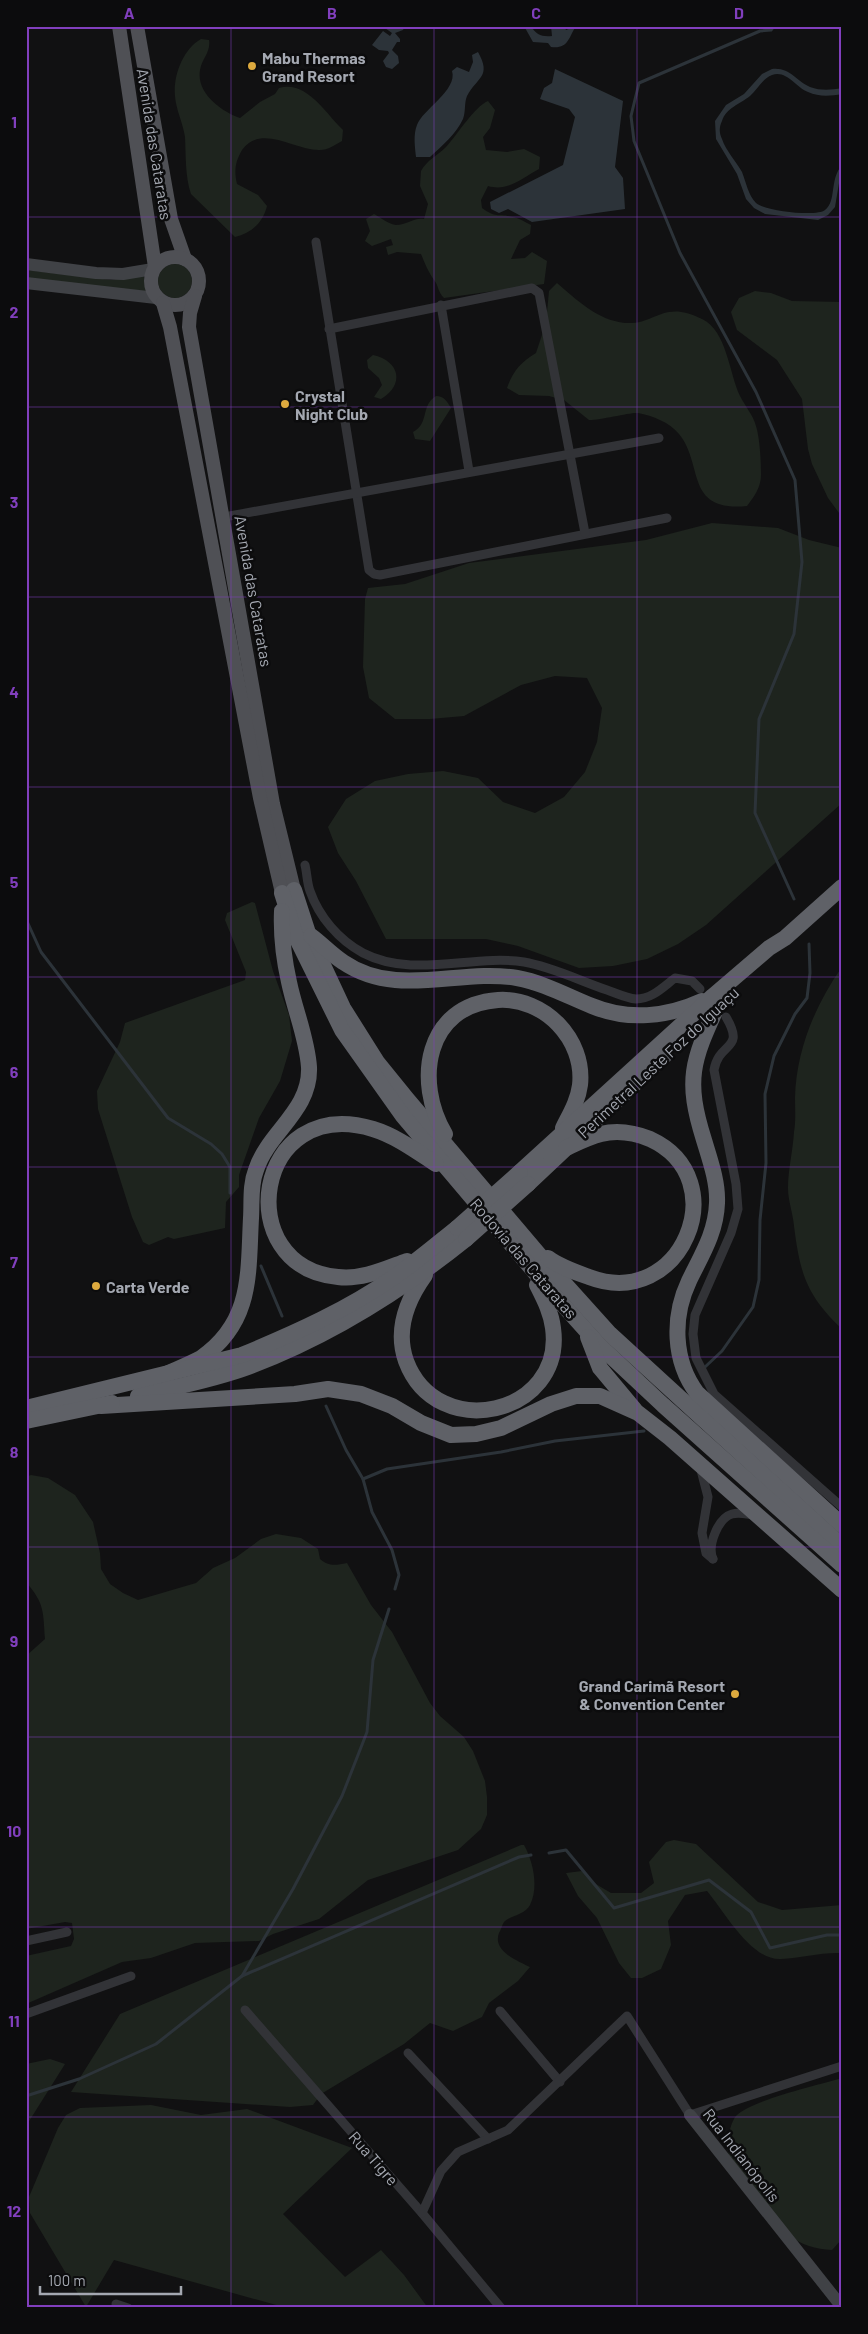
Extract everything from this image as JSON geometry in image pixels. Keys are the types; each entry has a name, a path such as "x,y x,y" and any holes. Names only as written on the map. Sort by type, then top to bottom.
{"highway":[{"name":"Perimetral Leste Foz do Iguaçu","path":"432,1257 462,1234 524,1178 714,1002 768,948 784,938 842,888"},
{"name":"Rodovía das Cataratas","path":"288,892 343,1008 377,1062 525,1239 610,1334 842,1546"},
{"name":"Rodovía das Cataratas","path":"288,892 296,936 342,1030 374,1079 452,1174 584,1328 663,1405 842,1565"},
{"path":"166,1374 200,1358 218,1343 239,1314 250,1270 252,1182 256,1168 266,1150 297,1109 308,1084 309,1068 306,1045 288,982 282,924 288,892"},
{"path":"308,933 353,968 373,976 398,981 506,977 547,986 604,1010 638,1016 714,1002"},
{"path":"472,1176 438,1123 432,1103 428,1074 429,1056 437,1038 448,1023 472,1007 499,1000 526,1004 551,1017 570,1039 579,1066 580,1085 561,1143"},
{"path":"714,1002 696,1055 692,1088 694,1108 716,1182 716,1212 711,1237 681,1304 678,1334 682,1366 687,1380 697,1393 842,1525"},
{"path":"432,1257 368,1275 337,1277 317,1272 291,1255 278,1238 268,1209 270,1180 278,1161 297,1139 314,1130 343,1124 363,1126 383,1133 409,1146 452,1174"},
{"path":"525,1239 555,1263 594,1279 615,1283 636,1281 656,1273 673,1260 685,1242 692,1222 692,1190 684,1171 662,1147 644,1137 622,1132 601,1134 561,1143"},
{"path":"26,1408 242,1355 291,1334 432,1257"},
{"path":"432,1257 407,1308 402,1327 404,1357 412,1375 433,1397 460,1409 479,1412 508,1406 524,1396 544,1374 551,1356 554,1337 549,1308 525,1261"},
{"path":"26,1421 101,1406 246,1368 321,1334 377,1304 432,1257"},
{"path":"584,1328 600,1368 638,1414 694,1459 842,1590"},
{"path":"101,1406 295,1394 328,1389 362,1394 392,1406 421,1423 451,1435 476,1434 501,1428 551,1404 576,1396 600,1396 638,1414"}],"main road":[{"name":"Avenida das Cataratas","path":"119,26 154,268"},
{"name":"Avenida das Cataratas","path":"137,26 171,219 185,259"},
{"path":"167,258 185,259 198,272 199,285 195,296 179,306 160,301 150,287 154,268 167,258"},
{"name":"Avenida das Cataratas","path":"195,296 190,313 189,327 224,517 288,892"},
{"name":"Avenida das Cataratas","path":"160,301 170,327 260,798 288,892"}],"street":[{"path":"316,242 369,570 374,574 380,576 585,533 667,518"},
{"path":"26,264 96,273 123,274 154,268"},
{"path":"26,283 160,301"},
{"path":"329,329 441,305 532,288 536,290 539,293 552,371 585,533"},
{"path":"441,305 470,471"},
{"path":"224,517 659,438"},
{"path":"305,865 309,889 326,921 340,936 363,953 375,958 409,965 500,960 525,962 554,970 632,998 650,997 675,978 692,981 714,1002 734,1030 734,1038 731,1045 718,1057 714,1070 736,1184 738,1209 731,1233 697,1305 693,1324 694,1350 714,1394 842,1507"},
{"path":"694,1459 705,1478 708,1496 702,1533 706,1553 713,1559 711,1554 712,1542 723,1519 730,1514 741,1513 759,1516"},
{"path":"26,1941 67,1932"},
{"path":"26,2014 131,1976"},
{"name":"Rua Tigre","path":"245,2010 422,2212 501,2308"},
{"path":"422,2212 441,2172 458,2152 508,2130 560,2082 500,2011"},
{"name":"Rua Indianópolis","path":"560,2082 627,2016 690,2115 842,2307"},
{"path":"408,2053 488,2140"},
{"path":"690,2115 842,2066"},
{"path":"116,2304 128,2308"}],"shaded area":[{"path":"386,26 405,26 403,30 395,33 400,42 397,42 392,50 398,56 399,63 392,69 386,67 383,61 389,53 388,51 379,50 372,45 383,31 390,36 392,33 385,28"},
{"path":"524,26 531,26 542,36 552,36 551,26 564,26 566,30 576,26 564,45 551,47 548,43 533,42"},
{"path":"201,39 209,40 208,52 200,70 202,86 211,100 225,111 240,118 260,102 275,94 279,88 289,87 298,89 315,100 343,130 342,141 323,150 311,149 269,138 250,142 242,150 238,159 236,167 237,184 258,195 267,206 263,217 256,226 246,233 235,237 191,194 188,180 185,137 177,106 175,88 180,64 184,56"},
{"path":"478,52 484,67 482,76 467,96 464,116 457,130 430,157 416,157 415,133 420,119 450,85 452,71 457,67 469,72 473,62 472,55"},
{"path":"555,69 623,101 615,167 623,178 625,209 532,222 508,209 499,213 491,209 490,202 563,165 575,117 569,109 540,99 544,88 552,83"},
{"path":"772,69 784,70 810,87 826,90 842,88 842,94 825,96 812,94 803,90 787,77 777,74 772,75 763,81 750,96 727,113 720,125 720,134 726,148 742,172 753,200 761,206 780,211 812,213 825,210 831,201 836,177 842,165 835,207 828,215 818,220 765,214 754,208 746,199 737,174 716,139 715,121 726,105 744,94 762,74"},
{"path":"488,101 495,110 490,128 483,137 486,150 507,152 524,149 540,157 539,169 521,180 508,186 488,186 481,200 482,208 494,215 508,216 531,225 530,234 520,240 511,259 525,258 532,252 547,261 544,284 444,298 421,254 397,252 388,255 386,247 393,245 391,239 372,246 365,241 370,231 366,219 374,214 396,225 424,219 428,204 420,186 423,167 446,147 466,121"},
{"path":"175,264 182,265 187,269 191,274 191,288 187,293 182,297 175,298 168,297 163,293 159,288 158,281 159,274 163,269 168,265"},
{"path":"26,270 111,280 143,274 148,293 26,278"},
{"path":"557,283 596,314 605,318 625,323 636,323 660,314 678,311 702,319 717,333 726,353 736,387 755,422 757,431 761,479 757,492 747,506 727,506 713,502 704,494 687,446 675,430 660,420 638,413 589,420 564,400 549,396 519,395 507,388 518,368 536,353 546,323 549,291"},
{"path":"755,291 771,293 792,301 842,302 842,517 828,498 812,464 808,449 802,399 777,360 737,330 731,312 739,298"},
{"path":"373,355 389,362 396,374 394,387 381,399 374,397 382,385 379,378 368,368 367,360"},
{"path":"436,396 445,399 451,408 430,441 415,439 413,432 422,424 428,405"},
{"path":"712,523 778,528 809,540 842,548 842,803 706,925 678,944 647,959 613,966 579,968 518,946 486,939 386,939 356,881 338,853 328,827 346,799 375,781 408,774 443,771 478,778 503,802 535,813 564,797 585,772 597,742 602,708 587,678 555,676 521,685 464,716 430,719 395,719 369,698 363,667 365,599 368,588 405,584 469,563 646,540"},
{"path":"252,902 255,903 273,971 289,1015 292,1041 280,1081 259,1118 239,1175 239,1187 226,1202 225,1228 174,1239 168,1237 149,1245 143,1242 132,1217 98,1109 97,1091 120,1042 125,1023 245,980 246,972 225,920 227,913"},
{"path":"842,967 842,1329 820,1305 802,1270 788,1188 795,1128 796,1080 803,1046 823,997"},
{"path":"31,1475 48,1478 75,1495 93,1522 100,1553 101,1569 110,1584 138,1600 196,1583 213,1568 235,1558 261,1539 276,1534 301,1538 318,1549 320,1559 326,1563 336,1565 347,1563 371,1605 392,1632 430,1703 440,1716 464,1737 473,1751 485,1781 487,1797 487,1815 481,1829 458,1850 368,1880 319,1919 273,1934 259,1941 195,1943 151,1958 122,1962 26,2004 26,1956 71,1946 74,1939 72,1923 65,1922 26,1929 26,1656 45,1639 40,1603 26,1582 26,1477"},
{"path":"674,1840 696,1844 758,1902 782,1910 842,1905 842,1953 826,1953 781,1959 759,1952 739,1933 707,1891 685,1895 668,1921 671,1945 661,1969 642,1978 631,1978 619,1963 597,1918 578,1896 566,1873 582,1871 594,1883 611,1893 641,1893 654,1883 649,1862 666,1842"},
{"path":"524,1845 534,1874 533,1898 525,1911 504,1922 498,1939 499,1945 507,1954 530,1967 518,1981 489,2003 482,2017 453,2031 430,2023 404,2044 321,2094 313,2105 290,2107 71,2092 120,2014"},
{"path":"50,2059 65,2064 26,2126 26,2064"},
{"path":"842,2078 842,2239 832,2250 820,2249 809,2246 789,2235 774,2219 735,2166 729,2156 727,2144 733,2121 745,2109 786,2094"},
{"path":"151,2105 201,2115 247,2109 352,2148 283,2214 345,2277 381,2250 404,2275 428,2308 287,2308 114,2260 86,2307 30,2213 29,2197 58,2128 66,2115 80,2108"}],"waterway":[{"path":"774,26 771,30 760,31 639,83 631,116 634,141 680,253 756,392 795,480 802,562 794,634 759,719 755,813 794,899"},
{"path":"26,919 41,952 168,1118 211,1144 222,1154 230,1167 230,1193"},
{"path":"705,1367 722,1351 753,1307 759,1280 760,1220 766,1163 765,1094 774,1056 795,1014 807,998 810,973 809,944"},
{"path":"261,1266 282,1316"},
{"path":"326,1406 346,1450 363,1479 372,1512 392,1550 399,1575 395,1589"},
{"path":"363,1479 387,1469 501,1452 555,1441 644,1431"},
{"path":"26,2096 79,2079 156,2044 242,1976 293,1889 342,1796 367,1732 373,1660 389,1609"},
{"path":"549,1853 566,1850 614,1908 709,1880 751,1912 770,1948 827,1935 842,1935"},
{"path":"242,1976 519,1857 531,1855"}],"place":[{"name":"Mabu Thermas Grand Resort","path":"252,66"},
{"name":"Crystal Night Club","path":"285,404"},
{"name":"Carta Verde","path":"96,1286"},
{"name":"Grand Carimã Resort & Convention Center","path":"735,1694"}]}
